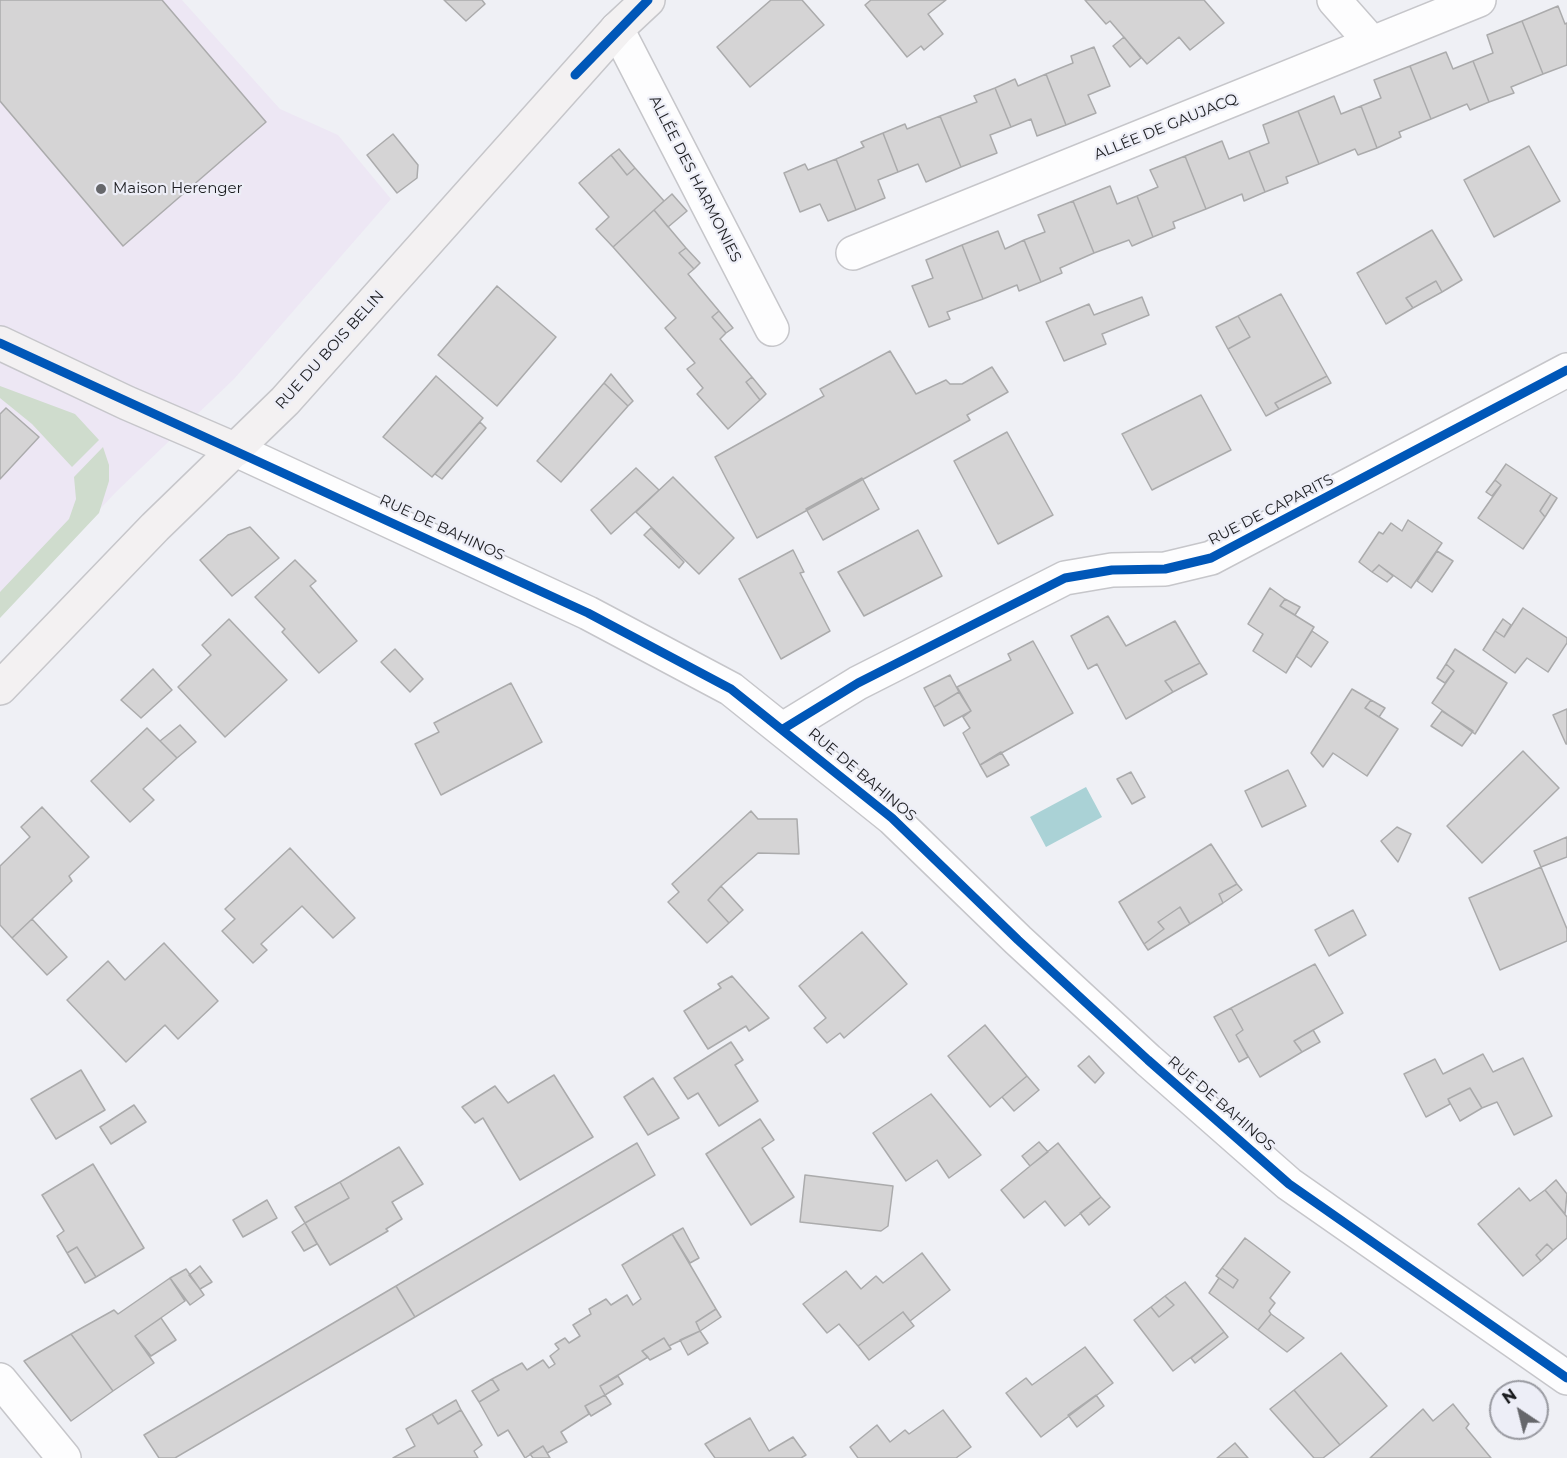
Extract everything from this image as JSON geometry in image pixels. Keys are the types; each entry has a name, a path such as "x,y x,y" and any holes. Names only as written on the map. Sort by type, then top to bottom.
{"street":[{"name":"RUE DU BOIS BELIN","path":"0,688 155,527 285,401 617,29 648,0"},
{"path":"1334,0 1372,44"},
{"name":"ALLÉE DE GAUJACQ","path":"853,253 1479,0"},
{"name":"ALLÉE DES HARMONIES","path":"617,29 772,328"},
{"name":"RUE DE BAHINOS","path":"0,343 126,403 236,450 588,613 731,689 892,818 1017,940 1148,1060 1289,1184 1567,1378"},
{"name":"RUE DE CAPARITS","path":"783,729 858,683 1065,578 1112,570 1166,569 1211,558 1567,370"},
{"path":"0,1380 64,1458"}],"shaded area":[{"path":"0,0 182,0 280,109 338,135 391,199 234,379 117,491 0,615"}],"green space":[{"path":"0,386 75,414 99,440 72,467 32,424 0,398"},
{"path":"103,447 109,465 109,481 99,513 0,618 0,592 69,519 76,499 74,477"}],"water":[{"path":"1086,787 1102,817 1046,847 1030,817"}],"building":[{"path":"0,0 162,0 266,122 123,246 0,101"},
{"path":"444,0 482,0 485,4 466,21"},
{"path":"771,0 802,0 824,25 750,87 717,47"},
{"path":"871,0 946,0 928,14 943,34 924,50 921,46 907,57 865,5"},
{"path":"1085,0 1204,0 1224,23 1190,50 1179,37 1147,64 1110,21 1106,24"},
{"path":"1558,6 1565,24 1567,23 1567,65 1543,74 1522,21"},
{"path":"1522,21 1543,74 1511,87 1514,93 1489,102 1473,61 1493,53 1487,35"},
{"path":"1124,37 1141,58 1130,67 1113,46"},
{"path":"1094,47 1110,86 1088,95 1096,113 1066,125 1046,74 1073,63 1071,56"},
{"path":"1446,52 1453,69 1473,61 1489,102 1470,110 1467,104 1431,119 1410,66"},
{"path":"1410,66 1431,119 1399,132 1401,137 1377,148 1361,106 1381,98 1374,80"},
{"path":"1046,74 1066,125 1037,136 1031,119 1011,127 995,88 1015,79 1018,86"},
{"path":"995,88 1011,127 990,135 997,153 961,167 940,116 977,102 974,96"},
{"path":"1334,96 1341,114 1361,106 1377,148 1358,155 1355,149 1319,164 1298,111"},
{"path":"1298,111 1319,164 1286,177 1288,183 1265,192 1249,151 1269,143 1263,125"},
{"path":"940,116 961,167 926,182 918,164 898,172 883,133 905,124 907,129"},
{"path":"883,133 898,172 878,180 885,198 856,210 836,159 864,147 861,142"},
{"path":"393,134 418,165 417,178 397,193 367,155"},
{"path":"1222,141 1229,159 1249,151 1265,192 1244,201 1242,194 1206,209 1185,156"},
{"path":"1529,146 1560,201 1494,237 1464,180"},
{"path":"619,149 635,168 627,175 611,155"},
{"path":"611,155 627,175 635,168 664,201 613,247 596,229 609,217 579,183"},
{"path":"1185,156 1206,209 1173,222 1175,228 1153,237 1137,196 1158,187 1150,170"},
{"path":"836,159 856,210 828,221 820,204 800,212 784,173 805,164 808,170"},
{"path":"1110,186 1117,204 1137,196 1153,237 1132,246 1129,240 1094,253 1073,201"},
{"path":"672,194 687,211 668,227 654,210"},
{"path":"1073,201 1094,253 1060,268 1062,273 1041,282 1024,240 1045,232 1038,215"},
{"path":"654,210 686,248 679,253 694,269 688,274 719,311 712,317 726,333 720,339 752,377 746,382 760,400 728,429 697,394 703,388 687,369 695,363 665,328 676,318 613,247"},
{"path":"1432,230 1462,280 1442,292 1436,281 1406,298 1413,308 1386,324 1357,273"},
{"path":"998,231 1005,249 1024,240 1041,282 1019,291 1017,285 983,299 962,245"},
{"path":"962,245 983,299 947,312 950,319 929,327 912,286 933,278 926,260"},
{"path":"686,248 700,263 694,269 679,253"},
{"path":"1436,281 1442,292 1413,308 1406,298"},
{"path":"497,286 556,337 497,406 438,355"},
{"path":"1281,294 1327,376 1275,403 1279,409 1266,416 1228,349 1250,337 1238,316"},
{"path":"1142,297 1149,315 1102,334 1106,344 1064,361 1046,322 1089,304 1094,315"},
{"path":"719,311 733,328 726,333 712,317"},
{"path":"1238,316 1250,337 1228,349 1216,327"},
{"path":"890,351 916,394 946,380 950,384 962,384 992,367 1008,392 967,415 970,420 757,538 715,457 824,396 820,389"},
{"path":"611,374 633,401 628,406 604,383"},
{"path":"436,376 483,418 432,477 383,437"},
{"path":"1327,376 1331,383 1279,409 1275,403"},
{"path":"752,377 766,394 760,400 746,382"},
{"path":"604,383 628,406 561,482 537,461"},
{"path":"1201,395 1231,450 1152,490 1122,434"},
{"path":"6,408 39,437 0,479 0,414"},
{"path":"480,422 486,428 442,479 435,474"},
{"path":"1007,432 1053,515 998,544 954,461"},
{"path":"1506,464 1551,494 1540,511 1545,517 1523,549 1478,518 1501,485 1495,480"},
{"path":"636,468 659,490 611,534 591,510"},
{"path":"673,477 734,538 699,574 636,512"},
{"path":"862,478 879,509 823,540 806,509"},
{"path":"1495,480 1501,485 1492,496 1486,492"},
{"path":"1551,494 1557,498 1545,517 1540,511"},
{"path":"1408,520 1442,543 1411,588 1379,565 1372,572 1359,562 1379,532 1383,534 1391,523 1402,531"},
{"path":"250,527 279,558 232,596 200,560 228,535"},
{"path":"651,528 684,562 679,568 644,535"},
{"path":"918,530 942,576 864,616 838,572"},
{"path":"793,550 804,572 800,573 830,631 781,659 739,579"},
{"path":"1437,551 1453,561 1432,592 1417,581"},
{"path":"295,560 316,581 310,586 357,641 319,673 282,632 285,629 255,597"},
{"path":"1379,565 1393,576 1387,582 1372,572"},
{"path":"1270,588 1285,599 1280,606 1314,627 1286,673 1253,651 1263,634 1248,624"},
{"path":"1285,599 1300,607 1295,615 1280,606"},
{"path":"1523,608 1567,638 1567,643 1548,672 1527,658 1515,673 1483,650 1495,631 1504,637"},
{"path":"1108,616 1126,646 1175,621 1200,663 1165,681 1173,692 1126,719 1097,664 1088,669 1071,636"},
{"path":"229,619 287,680 225,737 178,687 211,655 202,645"},
{"path":"1503,619 1511,625 1504,637 1495,631"},
{"path":"1312,631 1328,642 1311,667 1296,656"},
{"path":"1033,641 1073,713 980,765 963,733 970,728 963,717 971,711 957,687 1011,660 1008,654"},
{"path":"395,649 423,679 410,692 381,662"},
{"path":"1455,649 1507,683 1475,734 1432,703 1454,671 1446,664"},
{"path":"1200,663 1207,674 1173,692 1165,681"},
{"path":"1446,664 1454,671 1445,683 1437,678"},
{"path":"153,669 172,690 141,718 121,700"},
{"path":"950,675 959,692 934,707 924,688"},
{"path":"511,683 542,742 441,795 415,744 439,732 434,723"},
{"path":"1352,689 1371,700 1365,708 1398,729 1367,776 1333,753 1323,767 1311,753"},
{"path":"959,692 971,711 944,726 934,707"},
{"path":"1371,700 1385,708 1379,717 1365,708"},
{"path":"1567,709 1567,744 1566,744 1553,715"},
{"path":"1442,711 1473,731 1462,746 1431,726"},
{"path":"180,725 196,742 177,758 160,741"},
{"path":"147,728 177,758 143,789 154,800 130,822 91,781"},
{"path":"1523,751 1559,788 1482,863 1447,826"},
{"path":"1001,752 1009,765 987,777 980,765"},
{"path":"1288,770 1306,806 1262,827 1245,791"},
{"path":"1131,772 1145,797 1132,804 1117,779"},
{"path":"42,807 89,857 69,876 72,881 12,938 0,925 0,866 30,837 21,827"},
{"path":"751,811 758,819 797,819 799,854 758,853 721,886 708,900 729,923 707,943 668,902 679,892 672,884"},
{"path":"1397,827 1411,834 1398,862 1381,841"},
{"path":"1567,837 1567,857 1541,867 1534,851"},
{"path":"1211,844 1237,884 1219,894 1223,903 1190,924 1180,907 1158,922 1164,929 1144,944 1119,902"},
{"path":"290,848 355,918 333,938 302,906 261,944 267,950 253,963 222,931 235,919 225,909"},
{"path":"1541,867 1567,929 1567,941 1500,970 1469,898"},
{"path":"1237,884 1242,890 1223,903 1219,894"},
{"path":"721,886 743,910 729,923 708,900"},
{"path":"1180,907 1190,924 1148,950 1144,944 1164,929 1158,922"},
{"path":"1353,910 1366,935 1329,956 1315,930"},
{"path":"32,919 67,957 47,975 12,938"},
{"path":"862,932 907,984 844,1038 840,1033 827,1043 814,1028 826,1018 799,986"},
{"path":"164,943 218,1001 178,1039 165,1025 126,1062 67,1000 108,961 125,980"},
{"path":"1315,964 1343,1013 1294,1041 1302,1052 1260,1077 1236,1035 1243,1030 1231,1008"},
{"path":"732,976 769,1018 749,1031 746,1026 708,1049 684,1011 721,988 718,984"},
{"path":"1231,1008 1243,1030 1236,1035 1248,1057 1239,1062 1214,1017"},
{"path":"985,1025 1027,1076 990,1107 948,1056"},
{"path":"1313,1030 1320,1042 1302,1052 1294,1041"},
{"path":"731,1042 743,1060 735,1065 758,1101 719,1126 698,1093 688,1099 674,1078"},
{"path":"1483,1054 1493,1072 1523,1058 1552,1116 1514,1135 1497,1102 1482,1108 1470,1088 1448,1099 1450,1104 1426,1117 1404,1074 1435,1059 1443,1074"},
{"path":"1089,1056 1104,1073 1095,1083 1078,1066"},
{"path":"81,1070 105,1110 56,1139 31,1099"},
{"path":"554,1075 593,1137 520,1180 483,1118 475,1123 462,1107 495,1086 508,1103"},
{"path":"1027,1076 1039,1090 1014,1111 1002,1097"},
{"path":"653,1078 679,1118 648,1135 624,1097"},
{"path":"1470,1088 1482,1108 1460,1121 1448,1099"},
{"path":"931,1094 981,1155 949,1178 937,1160 906,1181 873,1133"},
{"path":"134,1105 146,1122 111,1144 100,1127"},
{"path":"760,1119 774,1140 762,1148 794,1197 751,1225 706,1154"},
{"path":"1039,1142 1048,1152 1030,1166 1022,1156"},
{"path":"637,1143 655,1175 415,1317 396,1286"},
{"path":"1058,1143 1101,1197 1065,1226 1045,1201 1024,1218 1001,1190"},
{"path":"399,1147 423,1184 392,1202 402,1219 386,1229 388,1231 330,1265 305,1223 349,1198 340,1182"},
{"path":"93,1164 144,1248 96,1277 77,1247 67,1253 57,1236 64,1231 42,1195"},
{"path":"805,1175 893,1186 888,1226 881,1231 800,1222"},
{"path":"1556,1180 1567,1194 1565,1214 1545,1190"},
{"path":"340,1182 349,1198 305,1223 295,1207"},
{"path":"1519,1188 1530,1201 1545,1190 1567,1217 1567,1238 1553,1250 1547,1244 1536,1255 1541,1261 1523,1276 1478,1224"},
{"path":"1101,1197 1110,1207 1089,1225 1080,1213"},
{"path":"267,1200 277,1218 243,1237 233,1220"},
{"path":"305,1223 317,1244 304,1251 292,1232"},
{"path":"683,1228 699,1258 690,1263 672,1234"},
{"path":"672,1234 716,1309 696,1322 700,1331 669,1346 664,1338 642,1351 648,1357 600,1386 605,1395 585,1406 589,1414 561,1432 567,1442 547,1453 543,1446 525,1458 508,1430 498,1436 479,1402 499,1390 492,1379 522,1363 527,1370 543,1360 549,1368 555,1364 550,1356 559,1349 555,1344 565,1338 569,1343 580,1336 573,1325 591,1314 589,1309 606,1299 611,1305 627,1295 633,1305 641,1299 622,1265"},
{"path":"1245,1238 1290,1272 1270,1298 1275,1303 1269,1311 1271,1314 1258,1330 1209,1293 1219,1278 1233,1288 1238,1280 1222,1268"},
{"path":"1547,1244 1553,1250 1541,1261 1536,1255"},
{"path":"77,1247 96,1277 85,1283 67,1253"},
{"path":"922,1253 950,1290 910,1321 903,1312 858,1346 839,1324 827,1333 803,1304 846,1271 861,1289 876,1276 883,1283"},
{"path":"200,1266 212,1282 200,1289 189,1275"},
{"path":"1222,1268 1238,1280 1233,1288 1216,1276"},
{"path":"186,1269 204,1295 190,1305 170,1278"},
{"path":"170,1278 185,1301 135,1336 154,1363 113,1391 71,1334 114,1310 118,1314"},
{"path":"1185,1282 1224,1332 1173,1371 1134,1320 1151,1307 1159,1317 1174,1305 1165,1296"},
{"path":"396,1286 415,1317 175,1458 159,1458 144,1435"},
{"path":"1165,1296 1174,1305 1159,1317 1151,1307"},
{"path":"716,1309 721,1317 700,1331 696,1322"},
{"path":"903,1312 914,1326 869,1360 858,1346"},
{"path":"1271,1314 1304,1338 1287,1352 1258,1330"},
{"path":"161,1318 176,1340 151,1356 135,1336"},
{"path":"700,1331 708,1343 688,1355 680,1340"},
{"path":"1224,1332 1228,1337 1195,1363 1191,1358"},
{"path":"71,1334 113,1391 71,1421 24,1361"},
{"path":"664,1338 671,1349 650,1360 642,1351"},
{"path":"1085,1347 1113,1383 1041,1437 1006,1393 1026,1378 1032,1385"},
{"path":"1341,1353 1387,1406 1340,1445 1294,1390"},
{"path":"618,1376 623,1384 605,1395 600,1386"},
{"path":"492,1379 499,1390 479,1402 472,1391"},
{"path":"1294,1390 1340,1445 1323,1458 1314,1458 1270,1409"},
{"path":"605,1395 611,1404 591,1416 585,1406"},
{"path":"1096,1395 1104,1406 1077,1427 1068,1415"},
{"path":"456,1400 461,1410 438,1424 432,1414"},
{"path":"1453,1404 1469,1424 1466,1428 1491,1458 1370,1458 1423,1409 1433,1421"},
{"path":"461,1410 482,1445 474,1451 478,1458 393,1458 415,1446 406,1429 432,1414 438,1424"},
{"path":"943,1410 971,1447 956,1458 858,1458 850,1447 877,1425 890,1442 905,1430 909,1434"},
{"path":"750,1418 769,1451 793,1437 806,1455 801,1458 715,1458 705,1444"},
{"path":"1235,1443 1248,1458 1217,1458"},
{"path":"543,1446 550,1458 533,1458 530,1454"}],"cycle path":[{"path":"575,75 648,0"},
{"path":"0,343 588,613 731,689 892,818 1018,940 1148,1060 1289,1184 1567,1378"},
{"path":"783,729 858,683 1065,578 1112,570 1165,569 1211,558 1567,370"}],"place":[{"name":"Maison Herenger","path":"101,189"}]}
